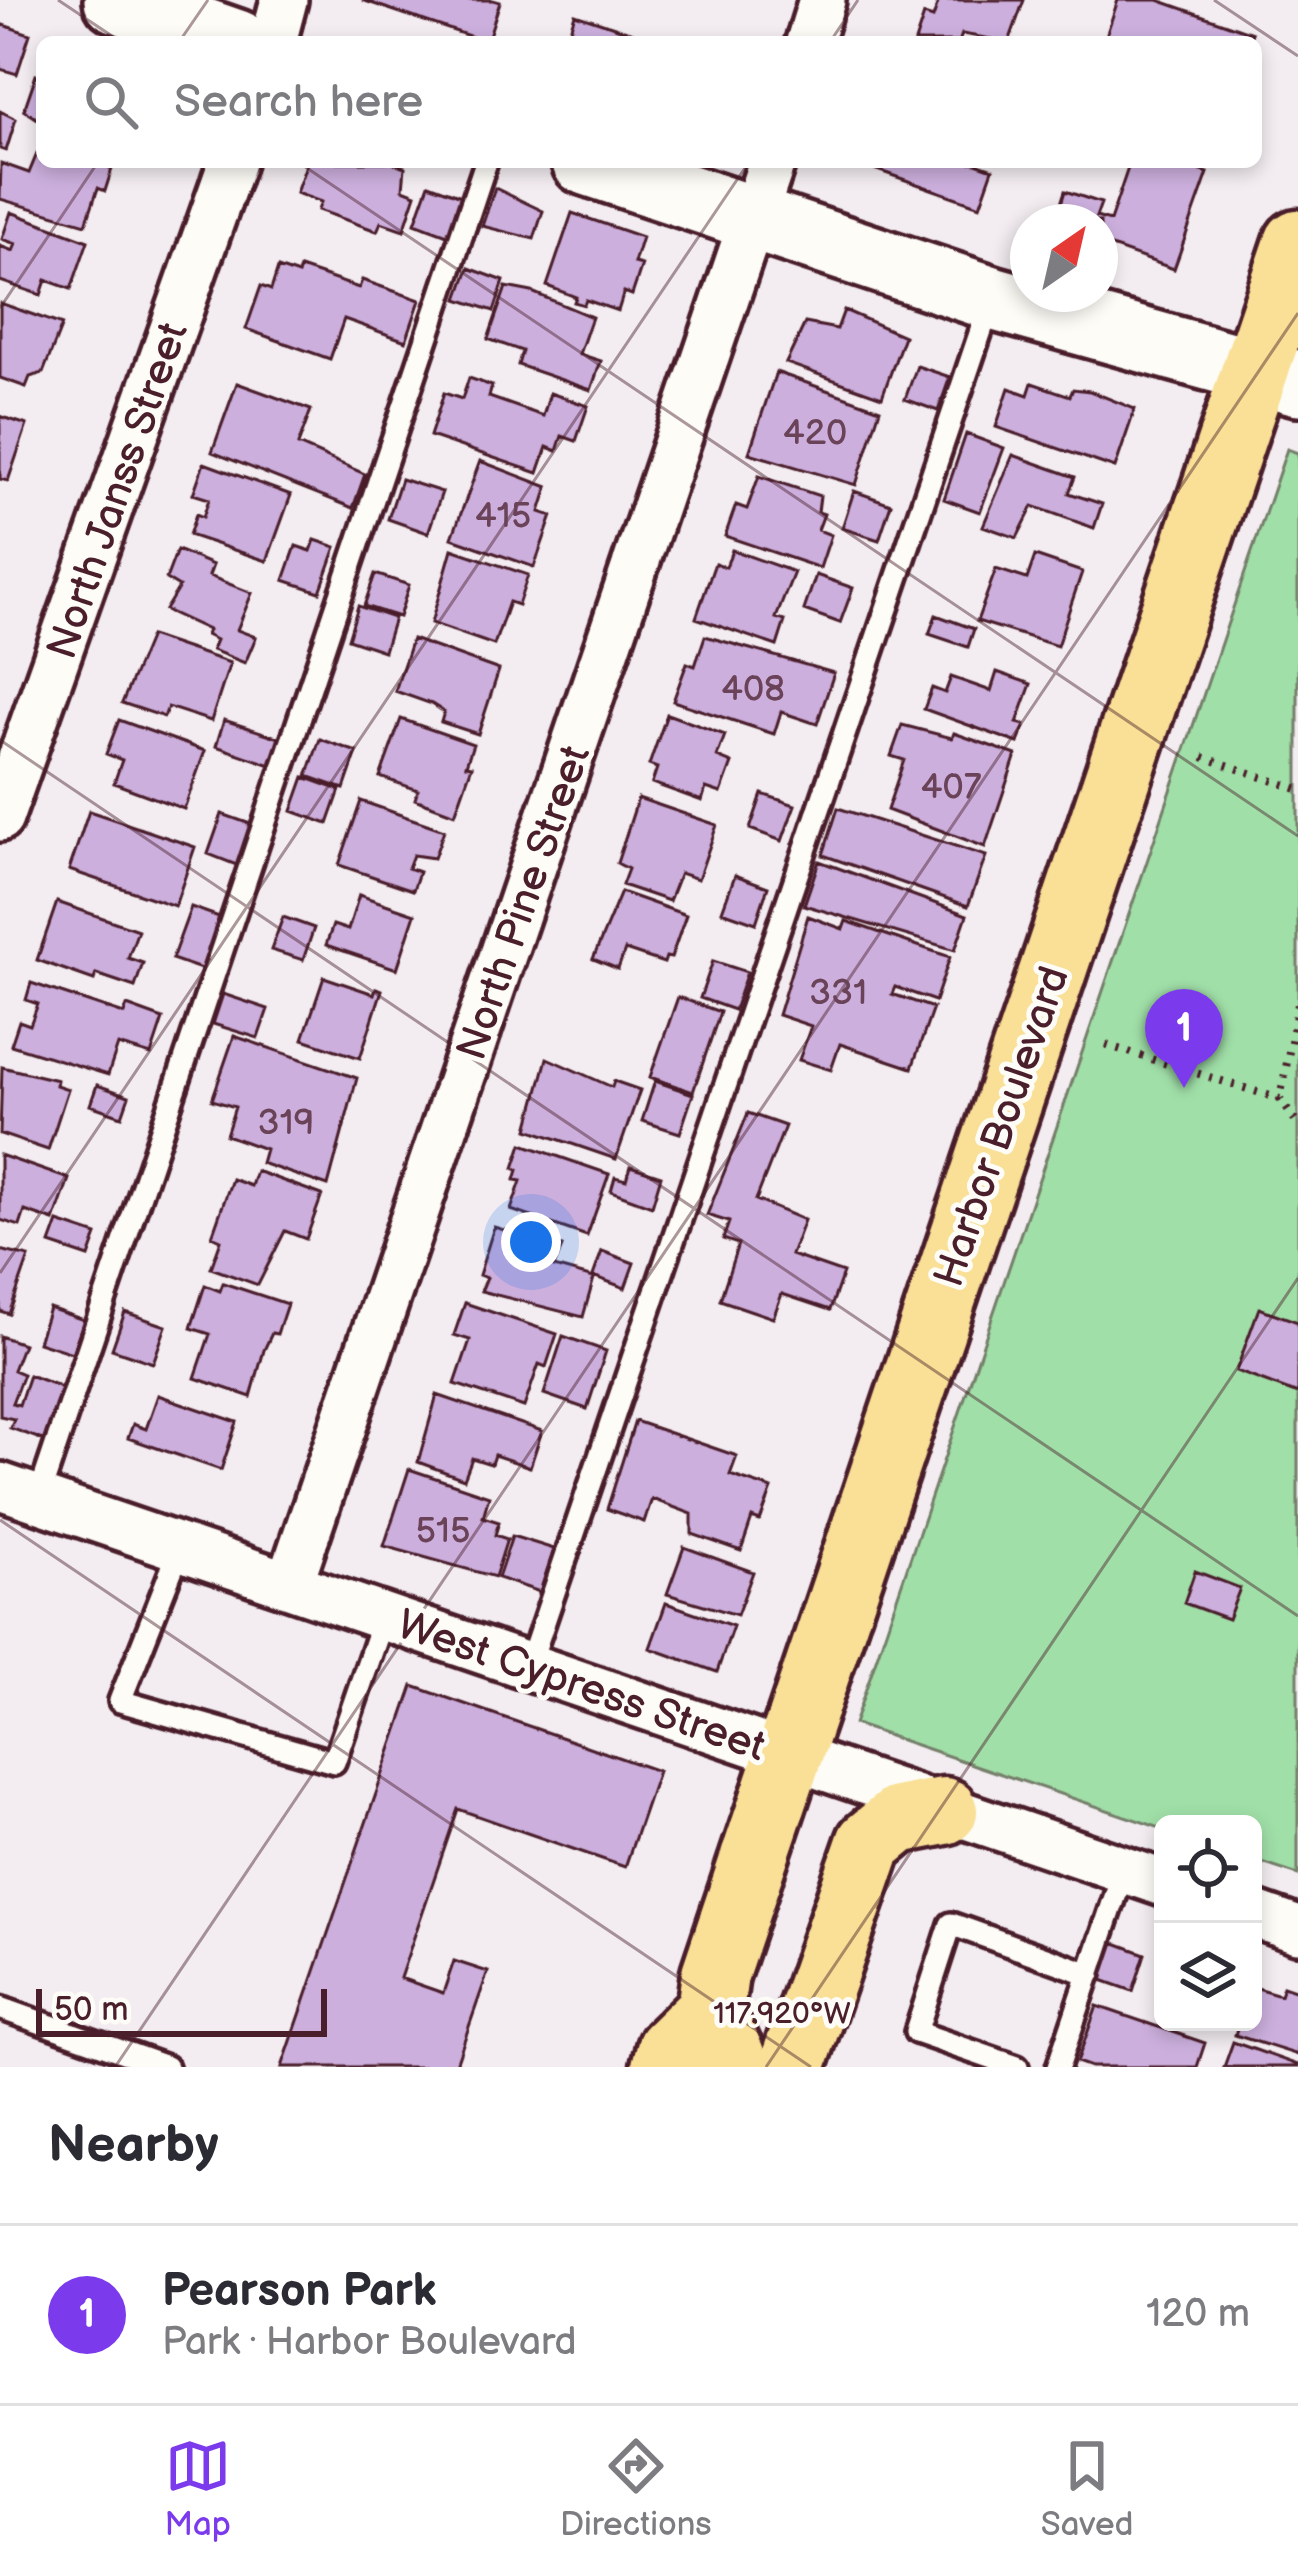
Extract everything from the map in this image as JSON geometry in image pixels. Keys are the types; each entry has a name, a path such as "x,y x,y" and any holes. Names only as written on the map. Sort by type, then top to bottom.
{"main road":[{"name":"Harbor Boulevard","path":"664,2067 670,2049 720,2039 715,1973 1277,376 1298,243"},
{"path":"792,2067 870,1843 898,1820 944,1810"}],"street":[{"path":"116,0 220,36"},
{"path":"275,36 284,0"},
{"path":"811,36 822,0"},
{"name":"North Janss Street","path":"0,818 230,168"},
{"path":"601,168 992,298 1277,376"},
{"name":"North Pine Street","path":"290,1583 770,168"},
{"name":"West Cypress Street","path":"19,1493 1144,1877"},
{"path":"1262,1917 1298,1930"}],"lane":[{"path":"19,1493 483,168"},
{"path":"529,1666 992,298"},
{"path":"181,1546 120,1701 334,1762 384,1615"},
{"path":"1058,2067 1090,1975 1144,1877"},
{"path":"1017,2067 916,2032 951,1924 1090,1975"},
{"path":"0,2008 166,2067"}],"path":[{"path":"1203,757 1298,789"},
{"path":"1280,1099 1298,1004"},
{"path":"1106,1045 1280,1099 1298,1125"}],"green space":[{"path":"1287,449 1298,453 1298,1875 1262,1863 1262,1815 1154,1815 1154,1826 854,1724"}],"building":[{"path":"362,0 500,2 489,36 469,36"},
{"path":"939,0 1024,0 1011,36 917,36 924,15 933,18"},
{"path":"1118,0 1158,0 1252,33 1251,36 1106,36"},
{"path":"575,14 642,36 568,36"},
{"path":"0,24 30,34 17,74 0,69"},
{"path":"36,75 36,118 24,110"},
{"path":"0,111 16,119 6,151 0,149"},
{"path":"36,156 36,168 112,169 105,191 98,188 86,224 0,199 1,163 29,173"},
{"path":"305,168 405,168 403,189 416,194 404,230 381,222 377,231 318,210 321,202 296,193"},
{"path":"871,168 990,168 980,206"},
{"path":"1128,168 1194,168 1208,173 1174,269 1118,249 1116,204"},
{"path":"429,184 464,197 450,236 415,223"},
{"path":"495,188 543,211 534,239 482,226"},
{"path":"1065,191 1101,204 1061,204"},
{"path":"11,212 88,241 71,289 46,280 41,295 0,281 0,246 13,251 16,244 2,239"},
{"path":"572,213 642,237 634,263 642,265 632,295 624,292 618,311 586,300 584,305 574,302 576,297 547,286"},
{"path":"278,268 298,275 300,268 359,288 362,280 420,300 406,341 344,319 330,359 246,329 261,286 271,290"},
{"path":"469,268 504,281 494,311 458,299"},
{"path":"506,287 532,292 592,317 579,354 601,361 591,390 518,365 522,351 488,339"},
{"path":"0,303 62,325 43,373 30,377 26,387 0,378"},
{"path":"844,310 904,336 882,397 786,363 805,323 837,329"},
{"path":"917,366 950,377 938,411 905,399"},
{"path":"776,372 880,409 856,485 749,453"},
{"path":"469,378 492,386 489,397 543,416 550,393 588,406 576,441 562,436 557,451 547,447 538,473 430,436 444,393 462,399"},
{"path":"237,383 311,410 298,445 365,474 353,508 212,452"},
{"path":"1032,383 1070,396 1073,389 1090,391 1135,409 1115,468 996,427 1009,388 1028,395"},
{"path":"0,416 27,425 8,481 0,479"},
{"path":"966,434 1004,448 980,512 944,499"},
{"path":"1013,455 1075,477 1069,493 1102,504 1094,528 1033,506 1017,538 983,526"},
{"path":"480,461 548,487 540,512 552,516 534,567 452,538"},
{"path":"204,463 291,495 267,561 189,535 196,514 203,517 209,499 193,494"},
{"path":"759,476 820,496 818,512 824,514 818,530 831,535 820,568 725,536 736,505 747,509"},
{"path":"401,479 442,492 428,533 388,519"},
{"path":"854,491 891,504 879,540 842,528"},
{"path":"315,540 336,547 320,592 284,580 296,546 311,551"},
{"path":"452,549 528,575 518,605 509,602 494,645 431,623"},
{"path":"177,550 213,565 209,576 252,593 237,630 256,637 245,663 212,650 216,640 206,635 208,630 165,610 179,587 166,579"},
{"path":"732,550 794,572 776,618 785,621 777,646 696,618 715,563 726,567"},
{"path":"1035,556 1082,572 1057,646 977,621 996,569 1027,579"},
{"path":"375,574 409,585 399,617 364,606"},
{"path":"816,575 853,588 840,623 804,610"},
{"path":"358,606 394,618 384,651 348,639"},
{"path":"936,615 974,629 968,647 929,634"},
{"path":"150,636 230,663 211,721 168,707 164,717 122,703"},
{"path":"705,636 834,673 817,724 781,712 774,734 673,701 687,663 695,666"},
{"path":"412,639 499,670 478,734 441,722 444,712 395,691"},
{"path":"997,672 1031,684 1017,723 1025,725 1018,743 924,709 932,688 945,693 951,677 991,691"},
{"path":"667,714 725,735 717,757 732,763 721,793 706,788 702,801 652,783 657,768 649,765"},
{"path":"401,719 473,744 466,765 472,766 455,814 415,799 418,790 380,777"},
{"path":"119,720 205,751 184,809 114,783 122,760 106,754"},
{"path":"224,720 283,739 274,766 216,746"},
{"path":"902,725 952,738 954,733 1016,755 985,847 887,810 904,760 891,756"},
{"path":"320,739 357,752 344,789 307,776"},
{"path":"304,777 340,790 328,824 292,811"},
{"path":"762,794 795,805 782,841 750,829"},
{"path":"638,798 717,825 698,879 680,873 669,901 622,885 628,869 617,863"},
{"path":"361,801 444,830 434,858 413,855 408,868 419,872 413,890 339,865"},
{"path":"838,808 986,856 968,906 823,855"},
{"path":"89,811 195,847 175,906 69,870"},
{"path":"222,814 253,825 239,866 208,854"},
{"path":"819,861 967,915 955,950 804,905"},
{"path":"735,875 768,887 756,923 722,911"},
{"path":"621,892 686,915 671,958 666,957 664,963 625,950 618,969 593,959"},
{"path":"359,895 415,914 397,969 326,945 333,925 348,930"},
{"path":"57,902 138,930 128,958 143,963 135,987 96,974 94,980 37,960"},
{"path":"191,907 222,918 204,970 172,959"},
{"path":"808,916 843,929 846,921 950,957 935,1001 895,987 892,994 933,1008 912,1068 840,1044 831,1070 799,1060 811,1026 778,1015"},
{"path":"283,917 314,928 303,960 271,950"},
{"path":"713,961 747,972 734,1010 700,998"},
{"path":"324,977 374,994 376,988 382,990 360,1058 303,1039"},
{"path":"31,983 124,1014 127,1006 163,1019 151,1055 118,1045 108,1075 11,1045 19,1021 30,1025 38,1004 26,1000"},
{"path":"223,994 268,1009 258,1038 213,1024"},
{"path":"678,997 720,1012 693,1092 650,1077"},
{"path":"234,1036 357,1078 328,1186 261,1163 265,1149 226,1135 235,1107 212,1100"},
{"path":"547,1058 612,1087 614,1081 640,1090 616,1159 528,1129"},
{"path":"2,1067 57,1080 56,1085 68,1089 48,1150 0,1134"},
{"path":"655,1081 693,1094 680,1133 642,1121"},
{"path":"97,1085 129,1096 122,1116 90,1105"},
{"path":"748,1113 785,1126 756,1200 804,1220 791,1255 843,1273 830,1310 782,1294 773,1318 720,1300 738,1244 723,1239 729,1222 707,1215"},
{"path":"522,1144 609,1174 587,1236 511,1210 521,1181 515,1180 518,1170 514,1168"},
{"path":"0,1155 69,1179 54,1221 25,1211 20,1226 0,1220"},
{"path":"630,1166 661,1176 652,1206 611,1191 615,1177 626,1180"},
{"path":"256,1171 322,1195 306,1239 285,1231 258,1285 211,1268 221,1240 212,1236 232,1179 251,1186"},
{"path":"58,1222 97,1235 89,1257 50,1244"},
{"path":"494,1227 562,1247 554,1267 594,1278 583,1317 481,1291 487,1278 479,1275"},
{"path":"0,1250 29,1257 9,1314 0,1311"},
{"path":"602,1251 634,1263 625,1288 593,1276"},
{"path":"223,1283 287,1304 277,1334 272,1333 264,1350 251,1397 195,1378 210,1334 191,1328 205,1285 220,1291"},
{"path":"465,1303 557,1334 546,1367 539,1364 524,1407 455,1384 470,1340 454,1335"},
{"path":"49,1308 84,1320 72,1353 38,1342"},
{"path":"1259,1308 1298,1322 1298,1394 1236,1371"},
{"path":"125,1312 166,1326 153,1363 112,1349"},
{"path":"0,1336 23,1344 13,1370 23,1374 12,1403 19,1405 29,1375 64,1388 46,1441 10,1428 14,1419 0,1416"},
{"path":"563,1336 606,1351 587,1409 544,1394"},
{"path":"158,1395 237,1422 221,1470 128,1438 133,1424 146,1429"},
{"path":"437,1395 542,1431 530,1467 494,1455 491,1464 472,1458 464,1479 418,1462"},
{"path":"635,1421 737,1456 730,1475 772,1489 760,1521 752,1518 741,1551 692,1534 692,1514 652,1499 644,1522 607,1509"},
{"path":"409,1469 489,1496 483,1517 499,1522 495,1535 507,1539 495,1577 384,1546"},
{"path":"512,1536 554,1549 540,1592 498,1578"},
{"path":"684,1547 753,1572 737,1615 667,1594"},
{"path":"1195,1571 1240,1588 1228,1619 1184,1603"},
{"path":"666,1603 733,1626 717,1672 650,1648"},
{"path":"413,1686 658,1771 625,1867 458,1809 400,1978 443,1993 454,1961 488,1972 455,2067 282,2067"},
{"path":"1113,1942 1145,1954 1133,1991 1099,1979"},
{"path":"1283,1986 1298,1991 1298,2055 1235,2035 1236,2031 1262,2031 1262,1990 1280,1995"},
{"path":"1097,2006 1154,2026 1154,2031 1170,2031 1205,2043 1197,2067 1091,2067 1077,2062"},
{"path":"1233,2042 1298,2065 1298,2067 1224,2067"}],"place":[{"name":"Pearson Park","path":"1184,1088"}]}
